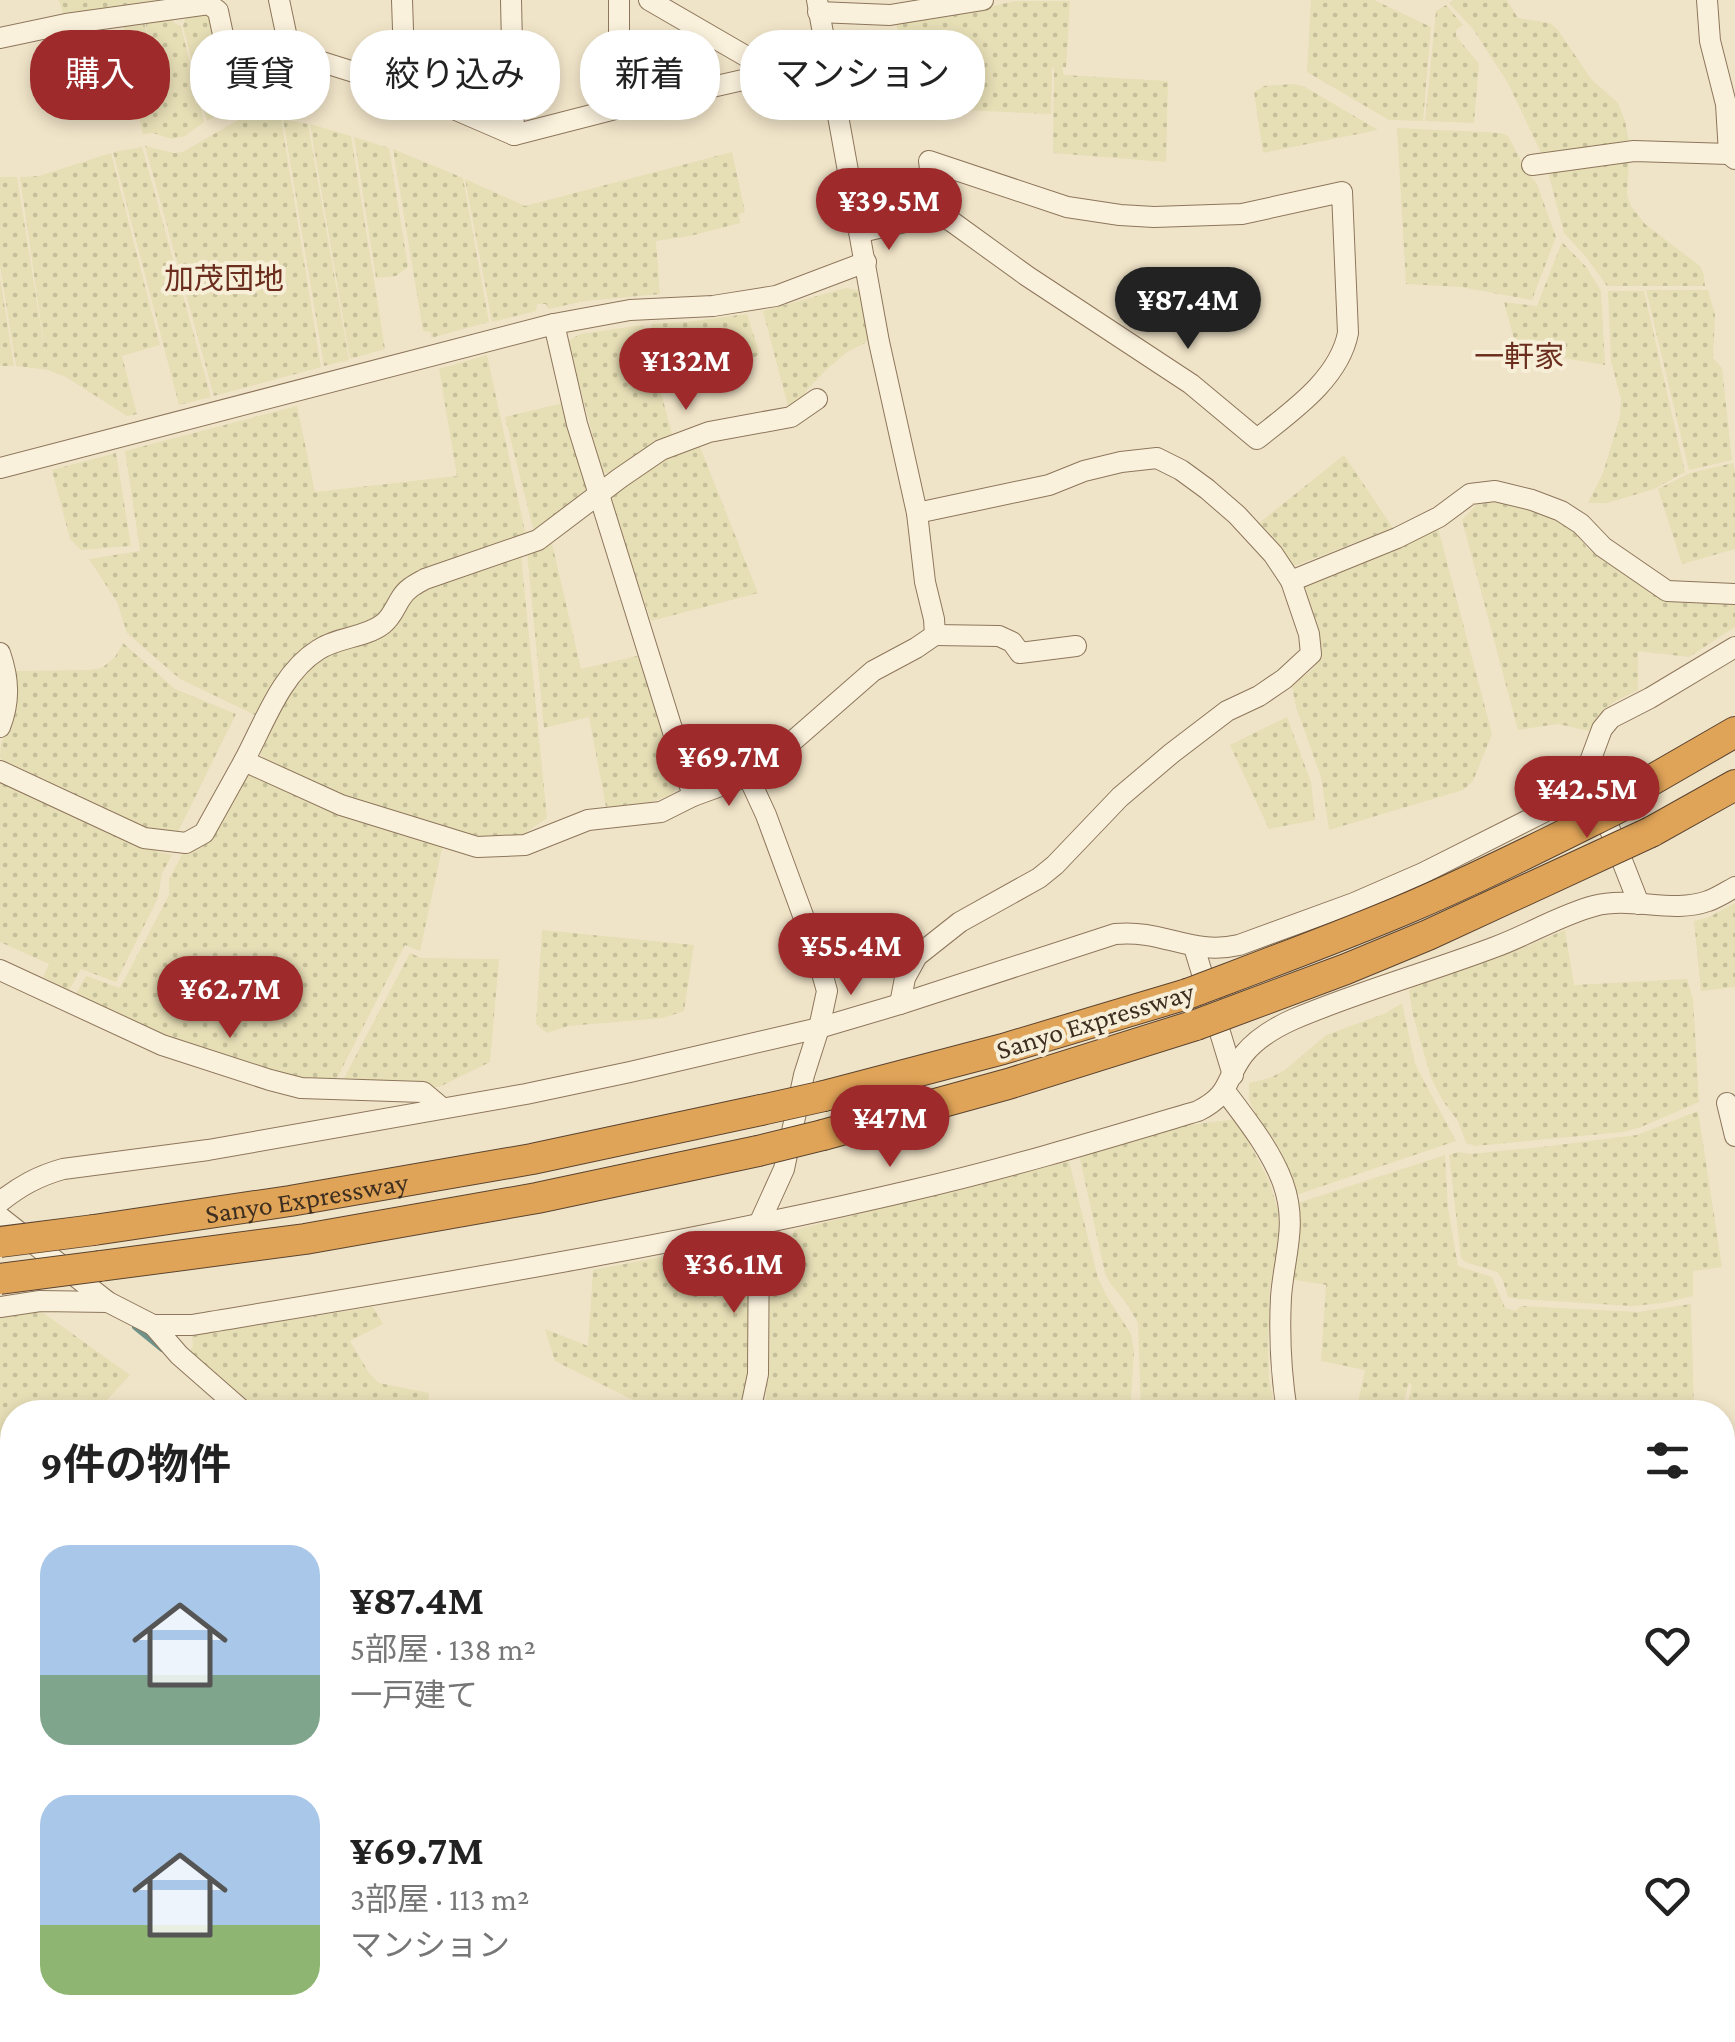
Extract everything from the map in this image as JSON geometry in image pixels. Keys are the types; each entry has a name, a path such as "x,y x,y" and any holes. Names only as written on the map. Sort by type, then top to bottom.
{"highway":[{"path":"1640,792 1735,732"},
{"path":"1640,792 1735,744"},
{"name":"Sanyo Expressway","path":"0,1279 305,1239 538,1198 758,1151 1008,1084 1196,1025 1346,969 1651,832 1735,785"},
{"name":"Sanyo Expressway","path":"0,1242 290,1201 532,1159 824,1096 1003,1048 1187,994 1322,943 1502,865 1640,792"},
{"path":"1651,832 1735,794"}],"street":[{"path":"279,0 285,30"},
{"path":"402,0 403,30"},
{"path":"510,0 514,135"},
{"path":"619,0 619,30"},
{"path":"649,0 740,52"},
{"path":"817,6 890,15 983,0"},
{"path":"1532,165 1634,151 1732,156 1706,0"},
{"path":"2,30 209,4 216,7 222,30"},
{"path":"479,120 514,135 580,118"},
{"path":"839,120 879,342 916,513 935,634"},
{"path":"861,232 936,214 951,221 1191,384 1257,439 1306,397 1345,350 1348,333 1342,192 1242,214 1120,215 1066,207 929,162 936,214"},
{"path":"0,468 554,324 630,310 713,306 776,296 866,262"},
{"path":"554,324 598,496 693,796"},
{"path":"0,771 144,838 186,843 204,833 287,681 316,650 384,624 402,596 426,579 538,540 640,464 684,440 791,418 817,399"},
{"path":"900,1004 905,978 917,956 960,922 1039,878 1120,797 1172,753 1227,711 1284,679 1311,654 1309,634 1291,581 1273,554 1237,515 1181,470 1156,458 1121,462 1049,485 916,513"},
{"path":"1291,581 1412,531 1440,517 1470,494 1494,492 1550,506 1572,517 1603,546 1666,591 1735,594"},
{"path":"244,760 341,805 477,846 525,846 588,820 661,812 748,776 873,672 935,634 999,636 1012,642 1020,653 1076,646"},
{"path":"0,1202 18,1187 63,1169 208,1150 442,1108 612,1076 819,1028 1115,934 1143,932 1194,947 1240,945 1424,873 1546,811 1589,764 1602,729 1611,718 1735,647"},
{"path":"0,654 8,692 0,727"},
{"path":"1589,764 1592,784 1638,904"},
{"path":"748,776 766,815 827,991 784,1170 759,1224 758,1374 753,1400"},
{"path":"153,1326 192,1325 521,1271 916,1190 1070,1149 1214,1103 1244,1054 1281,1024 1296,1018 1502,945 1584,908 1616,902 1692,904 1707,902 1735,888"},
{"path":"1194,947 1229,1083 1282,1180 1288,1202 1290,1246 1280,1332 1285,1400"},
{"path":"0,970 162,1045 270,1080 301,1088 423,1092 442,1108"},
{"path":"1727,1102 1735,1136"},
{"path":"0,1217 108,1302 153,1326 230,1400"},
{"path":"0,1307 54,1301 108,1302"}],"shaded area":[{"path":"59,0 164,0 63,14"},
{"path":"1311,0 1374,0 1431,27 1423,121 1389,120 1307,72"},
{"path":"1507,0 1518,18 1550,23 1591,79 1618,103 1630,147 1544,159 1508,83 1473,29 1449,3"},
{"path":"1016,1 1070,1 1064,75 1168,81 1166,162 1053,153 1054,67 1051,114 985,111 985,30 899,30 893,19"},
{"path":"1446,5 1463,25 1456,30 1456,36 1479,64 1474,123 1425,121 1436,11"},
{"path":"205,13 211,18 214,30 190,30 190,54 183,26 186,16"},
{"path":"173,18 181,26 190,64 190,120 204,122 185,136 172,139 143,134 140,120 170,120 170,30 147,30 145,21"},
{"path":"144,22 146,30 124,30 123,24"},
{"path":"1294,84 1378,130 1263,153 1254,92 1264,86"},
{"path":"238,120 281,120 321,367 214,396 145,146 183,152"},
{"path":"283,120 308,124 349,360 324,366"},
{"path":"310,124 351,136 385,349 350,359"},
{"path":"1397,128 1508,136 1537,184 1556,237 1532,300 1461,287 1406,284"},
{"path":"354,137 389,148 408,267 396,276 376,278"},
{"path":"142,147 211,397 179,405 113,152"},
{"path":"393,149 463,178 489,322 431,338 431,332 423,331"},
{"path":"732,152 745,212 739,214 740,223 656,241 660,294 585,301 548,309 546,304 537,304 536,311 492,322 465,179 525,206"},
{"path":"111,153 160,345 122,356 137,414 127,416 66,377 16,366 0,266 0,177 17,177 47,365 20,177 39,176"},
{"path":"1629,159 1627,195 1631,206 1645,224 1700,266 1705,286 1607,286 1564,233 1547,168"},
{"path":"1562,242 1587,268 1601,291 1605,365 1517,350 1504,302 1537,306"},
{"path":"0,277 14,366 0,366"},
{"path":"846,288 858,290 863,298 870,336 826,370 789,410 763,311"},
{"path":"1646,290 1708,290 1715,315 1713,358 1722,368 1732,460 1689,470"},
{"path":"1608,291 1644,291 1685,472 1654,489 1607,503 1588,503 1603,473 1620,416 1621,399 1611,361"},
{"path":"747,314 759,354 753,359 666,378 651,324"},
{"path":"643,325 672,434 610,474 602,472 568,341 580,334"},
{"path":"487,355 526,536 391,601 373,621 328,635 257,716 180,679 127,633 117,602 89,559 140,551 125,451 297,406 315,492 457,476 439,369"},
{"path":"563,403 587,484 584,495 534,532 505,417"},
{"path":"698,442 758,593 651,621 611,497 641,471"},
{"path":"116,453 131,546 81,550 70,539 52,470"},
{"path":"1344,455 1393,528 1292,567 1259,523"},
{"path":"1733,463 1735,549 1682,564 1658,489 1690,473"},
{"path":"1486,503 1545,514 1568,526 1587,548 1620,569 1735,603 1735,627 1689,657 1638,651 1638,690 1604,710 1589,731 1558,724 1518,730 1462,520 1476,505"},
{"path":"1438,528 1492,734 1473,781 1463,790 1329,830 1321,777 1292,686 1314,668 1320,656 1300,583 1403,547"},
{"path":"551,539 581,669 641,655 677,778 674,792 668,796 606,807 589,717 544,728 527,552"},
{"path":"521,555 547,818 514,837 482,837 350,800 267,763 261,746 305,670 419,590"},
{"path":"123,643 175,689 236,714 177,834 155,832 4,766 0,757 11,719 14,671 102,668"},
{"path":"1287,717 1311,782 1315,820 1269,829 1230,745"},
{"path":"249,775 443,844 420,951 405,945 335,1082 295,1079 177,1043 75,996 86,976 120,988 169,895 169,879 184,851 242,777"},
{"path":"0,781 172,855 162,873 158,898 116,982 81,969 69,990 43,977 49,964 0,942"},
{"path":"1735,903 1735,987 1701,991 1694,921"},
{"path":"542,930 694,945 684,1011 663,1018 568,1026 547,1033 536,1024"},
{"path":"1565,930 1574,985 1687,979 1693,999 1699,1102 1623,1132 1475,1146 1466,1143 1458,1121 1431,1078 1409,991"},
{"path":"410,953 421,958 499,959 490,1062 439,1087 342,1082"},
{"path":"1402,1003 1415,1064 1456,1141 1293,1196 1249,1099 1249,1083 1285,1070 1326,1035 1386,1013"},
{"path":"1698,1111 1722,1267 1693,1271 1693,1296 1632,1306 1518,1299 1508,1297 1497,1272 1461,1258 1449,1155 1637,1135"},
{"path":"1237,1119 1269,1181 1278,1210 1279,1240 1270,1287 1269,1380 1273,1400 1141,1400 1138,1323 1105,1273 1080,1159 1082,1154 1178,1126"},
{"path":"1445,1155 1448,1208 1458,1266 1492,1277 1505,1308 1515,1311 1521,1306 1638,1312 1691,1304 1694,1400 1409,1400 1412,1385 1409,1383 1404,1400 1359,1400 1365,1370 1321,1361 1326,1285 1289,1279 1295,1204"},
{"path":"1069,1161 1098,1278 1131,1334 1134,1351 1131,1400 766,1400 766,1242 771,1237 787,1241 795,1230"},
{"path":"713,1247 741,1253 750,1275 750,1363 743,1400 633,1400 555,1361 545,1329 588,1346 593,1270"},
{"path":"373,1307 383,1324 350,1341 369,1373 379,1383 429,1393 428,1400 238,1400 188,1354 193,1346 192,1335"},
{"path":"42,1312 130,1375 107,1400 0,1400 0,1317"}],"waterway":[{"path":"135,1327 162,1349"}],"district":[{"name":"加茂団地","path":"224,279"},
{"name":"一軒家","path":"1519,357"}]}
